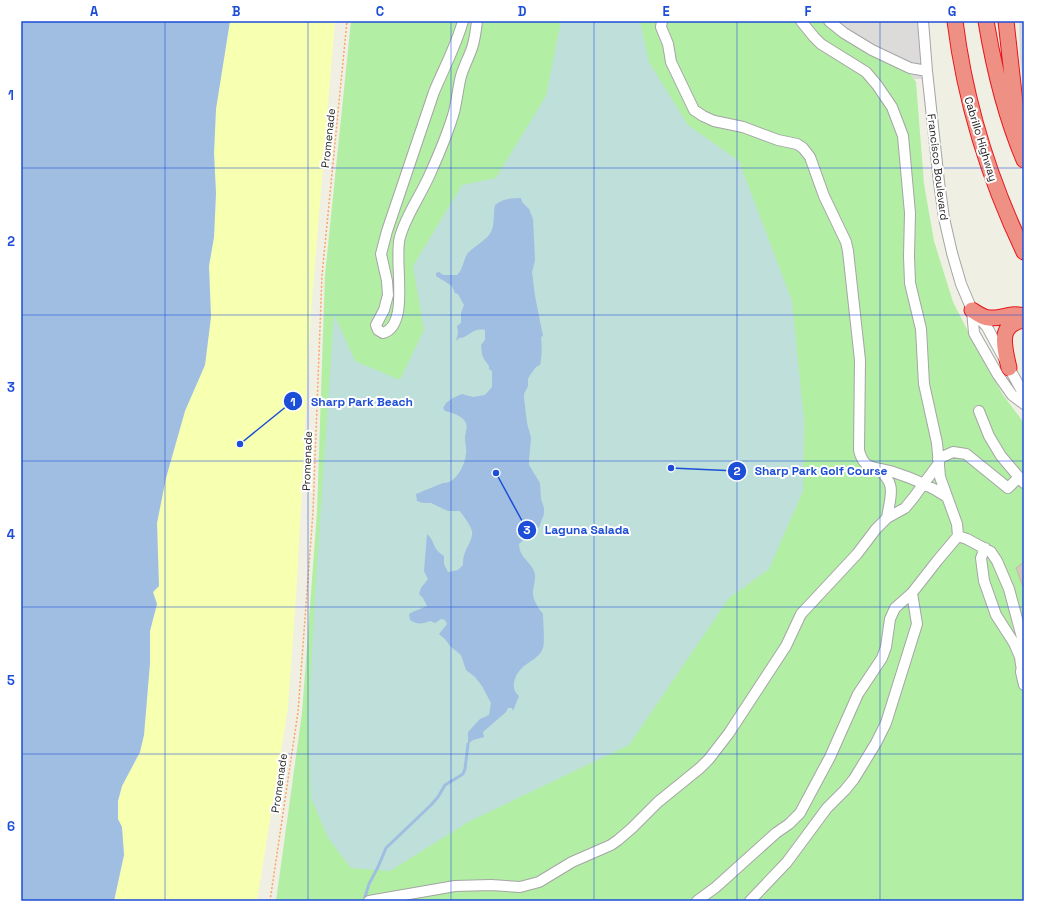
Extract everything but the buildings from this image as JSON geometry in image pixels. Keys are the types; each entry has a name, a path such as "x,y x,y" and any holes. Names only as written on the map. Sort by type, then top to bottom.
{"highway":[{"name":"Cabrillo Highway","path":"955,21 961,63 973,116 999,194 1024,252"},
{"path":"986,21 1000,89 1012,133 1022,156"},
{"path":"1006,21 1022,156"},
{"path":"972,310 985,317 992,318 1010,315 1024,316"},
{"path":"1009,368 1004,346 1004,336 1009,327 1018,321 1024,320"}],"street":[{"path":"463,21 453,50 434,92 387,231 381,254 387,281 388,295 384,310 376,325 378,330 383,333 388,332 392,327 398,307 400,294 398,254 400,236 431,174 446,136 454,111 461,76 472,48 477,21"},
{"path":"662,21 661,27 668,44 671,62 694,110 714,121 743,127 778,140 797,144 803,148 810,157 824,196 846,242 860,360 859,450 862,460 867,465 897,473 924,484 947,497"},
{"path":"697,901 716,887 800,813 830,757 858,694 882,658 886,647 890,619 895,608 912,593 958,536 957,524 940,477 935,436 924,384 921,329 910,283 910,213 906,161 901,131 892,107 866,72 821,44 814,38 801,21"},
{"path":"829,21 844,33 872,50 910,68 927,71"},
{"name":"Francisco Boulevard","path":"923,21 938,182 952,253 961,284 972,310 974,333 1012,395 1024,404"},
{"name":"Francisco Boulevard","path":"972,310 987,327 1024,395"},
{"path":"369,901 455,886 491,885 520,887 539,882 582,857 614,842 632,828 658,802 709,759 729,733 786,646 801,614 857,554 876,529 887,518 905,508 924,484 939,461 953,452 966,454 1008,488 1021,480 1001,456 989,436 979,411"},
{"path":"875,468 885,474 889,480 891,488 887,518"},
{"path":"958,536 986,548 991,552 1005,580 1013,603 1024,646 1021,666"},
{"path":"986,548 981,558 984,581 996,615 1014,643 1020,657 1024,685"},
{"path":"750,901 787,862 827,808 854,779 876,743 890,712 917,624 912,593"}],"path":[{"name":"Promenade","path":"270,901 298,712 313,512 322,275 347,21"}],"shaded area":[{"path":"351,21 824,21 909,72 916,82 924,184 934,241 953,302 979,353 1003,395 1024,423 1024,901 276,901 302,713 317,512 325,275"},
{"path":"561,21 640,21 649,62 688,125 739,161 792,301 804,421 803,491 769,569 729,598 629,745 470,821 390,871 351,868 328,838 311,798 309,717 314,612 334,314 355,361 400,380 424,330 413,266 462,185 496,178 546,96"},
{"path":"824,21 917,21 923,79 914,79 909,72"},
{"path":"1019,21 1024,21 1024,86 1020,61"}],"sand":[{"path":"230,21 335,21 311,312 297,582 288,708 257,901 114,901 124,855 122,827 118,819 118,801 122,786 140,752 144,735 150,663 150,631 157,604 153,592 159,586 157,523 166,478 185,411 205,365 211,317 209,266 214,237 216,193 214,153 216,109"}],"water":[{"path":"21,21 230,21 216,109 214,153 216,193 214,237 209,266 211,317 205,365 185,411 166,478 157,523 159,586 153,592 157,604 150,631 150,663 144,735 140,752 122,786 118,801 118,819 122,827 124,855 114,901 21,901"},
{"path":"521,198 522,202 529,209 533,219 535,260 532,272 543,336 541,337 542,351 540,365 536,367 528,379 528,386 524,394 524,398 527,423 531,438 529,465 540,483 544,514 539,527 519,544 519,548 520,552 531,566 535,574 533,597 543,614 544,645 539,655 524,666 516,675 514,687 519,696 513,711 512,708 508,708 506,712 483,732 484,737 473,740 468,744 468,732 480,719 489,715 491,703 482,686 475,677 466,670 461,655 439,634 447,624 445,620 441,619 435,623 430,621 418,623 410,620 409,614 427,606 419,594 421,588 428,579 424,571 427,534 432,540 435,548 444,556 444,564 448,572 458,570 463,565 464,555 472,535 470,526 460,511 448,511 431,503 417,501 416,494 448,482 456,477 462,468 465,458 466,423 459,416 445,411 443,408 446,403 462,394 473,397 485,395 492,387 492,371 489,369 489,366 482,354 481,345 485,340 485,330 481,329 474,331 456,341 458,333 457,326 461,323 461,313 464,305 458,294 455,293 452,286 436,276 436,273 439,272 443,275 457,275 461,270 468,253 487,238 491,232 495,205 507,199"}],"waterway":[{"path":"365,901 369,884 386,848 431,805 445,785 463,774 468,744"}],"place":[{"name":"Sharp Park Beach","path":"240,444"},
{"name":"Sharp Park Golf Course","path":"671,468"},
{"name":"Laguna Salada","path":"496,473"}]}
